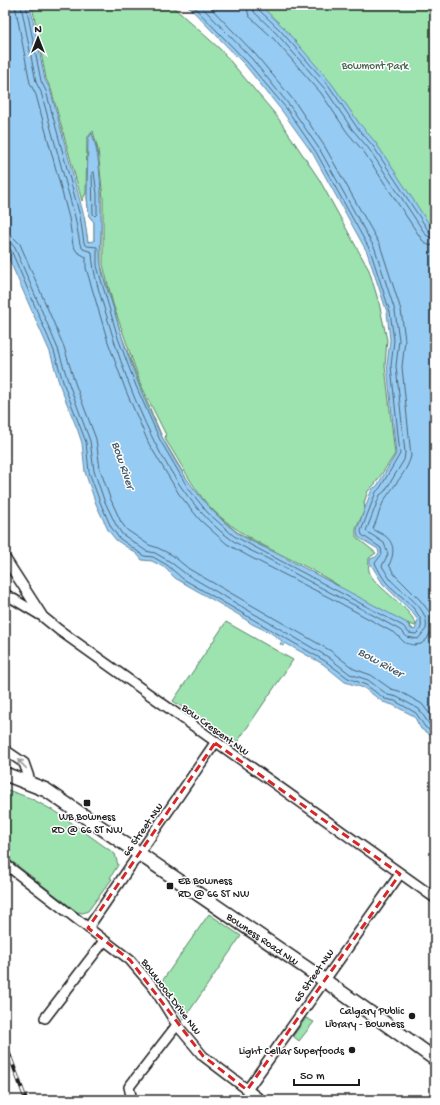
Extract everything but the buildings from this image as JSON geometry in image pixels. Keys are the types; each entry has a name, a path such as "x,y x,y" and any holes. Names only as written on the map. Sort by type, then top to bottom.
{"street":[{"name":"Bow Crescent NW","path":"5,558 43,617 59,630 215,743 435,898"},
{"path":"5,594 43,617"},
{"name":"66 Street NW","path":"88,928 215,743"},
{"path":"5,750 24,763 31,783"},
{"name":"Bowness Road NW","path":"5,774 46,790 324,980 435,1059"},
{"name":"Bowwood Drive NW","path":"5,864 130,960 154,988 177,1025 203,1056 261,1100"},
{"name":"65 Street NW","path":"247,1090 400,874"},
{"path":"45,1018 104,941"},
{"path":"132,1100 129,1087 177,1025"}],"highlighted area":[{"path":"215,743 400,874 247,1090 203,1056 130,960 88,928"}],"green space":[{"path":"32,5 171,5 220,49 276,115 319,179 369,270 379,303 387,340 385,366 395,454 375,484 368,491 364,503 365,509 356,529 356,537 376,553 369,558 369,571 372,577 376,583 412,617 416,624 415,626 407,623 417,633 171,526 83,257 84,216 88,242 94,241 94,222 89,216 87,198 88,139 92,133 97,149 101,193 101,265 122,337 140,385 163,439 191,486 210,509 237,532 339,586 323,576 255,541 223,519 209,506 197,491 167,442 165,438 166,435 141,385 113,304 103,265 103,199 98,150 93,131 87,138 86,193 82,201 51,89 46,79"},
{"name":"Bowmont Park","path":"234,5 435,5 435,257"},
{"path":"226,622 293,660 236,744 173,701"},
{"path":"5,789 30,798 58,813 115,854 118,865 110,878 112,879 88,911 83,913 77,912 5,856"},
{"path":"209,914 241,936 184,1019 160,984"},
{"path":"306,1018 314,1022 299,1041 293,1036"}],"water":[{"name":"Bow River","path":"5,5 30,5 45,80 50,89 84,216 88,242 94,241 94,222 89,216 87,198 88,139 92,133 98,157 100,181 100,256 103,277 134,373 146,403 175,461 193,488 213,512 236,532 250,541 276,553 407,623 411,629 415,630 418,620 410,610 383,584 370,563 370,559 376,557 379,553 378,549 358,537 357,530 372,489 377,486 396,454 387,365 390,340 387,312 367,252 313,154 282,111 245,65 187,5 260,5 283,27 332,84 359,123 376,143 435,233 435,738 421,729 414,716 393,705 383,702 364,688 345,682 323,664 285,643 283,646 280,644 282,641 271,633 252,624 175,578 165,568 152,561 142,560 137,554 116,540 108,530 96,504 85,472 82,443 60,386 50,352 9,259 5,245"}],"railway":[{"path":"5,1043 26,1100"}],"place":[{"name":"WB Bowness RD @ 66 ST NW","path":"87,803"},
{"name":"EB Bowness RD @ 66 ST NW","path":"170,886"},
{"name":"Calgary Public Library - Bowness","path":"412,1016"},
{"name":"Light Cellar Superfoods","path":"352,1050"}]}
